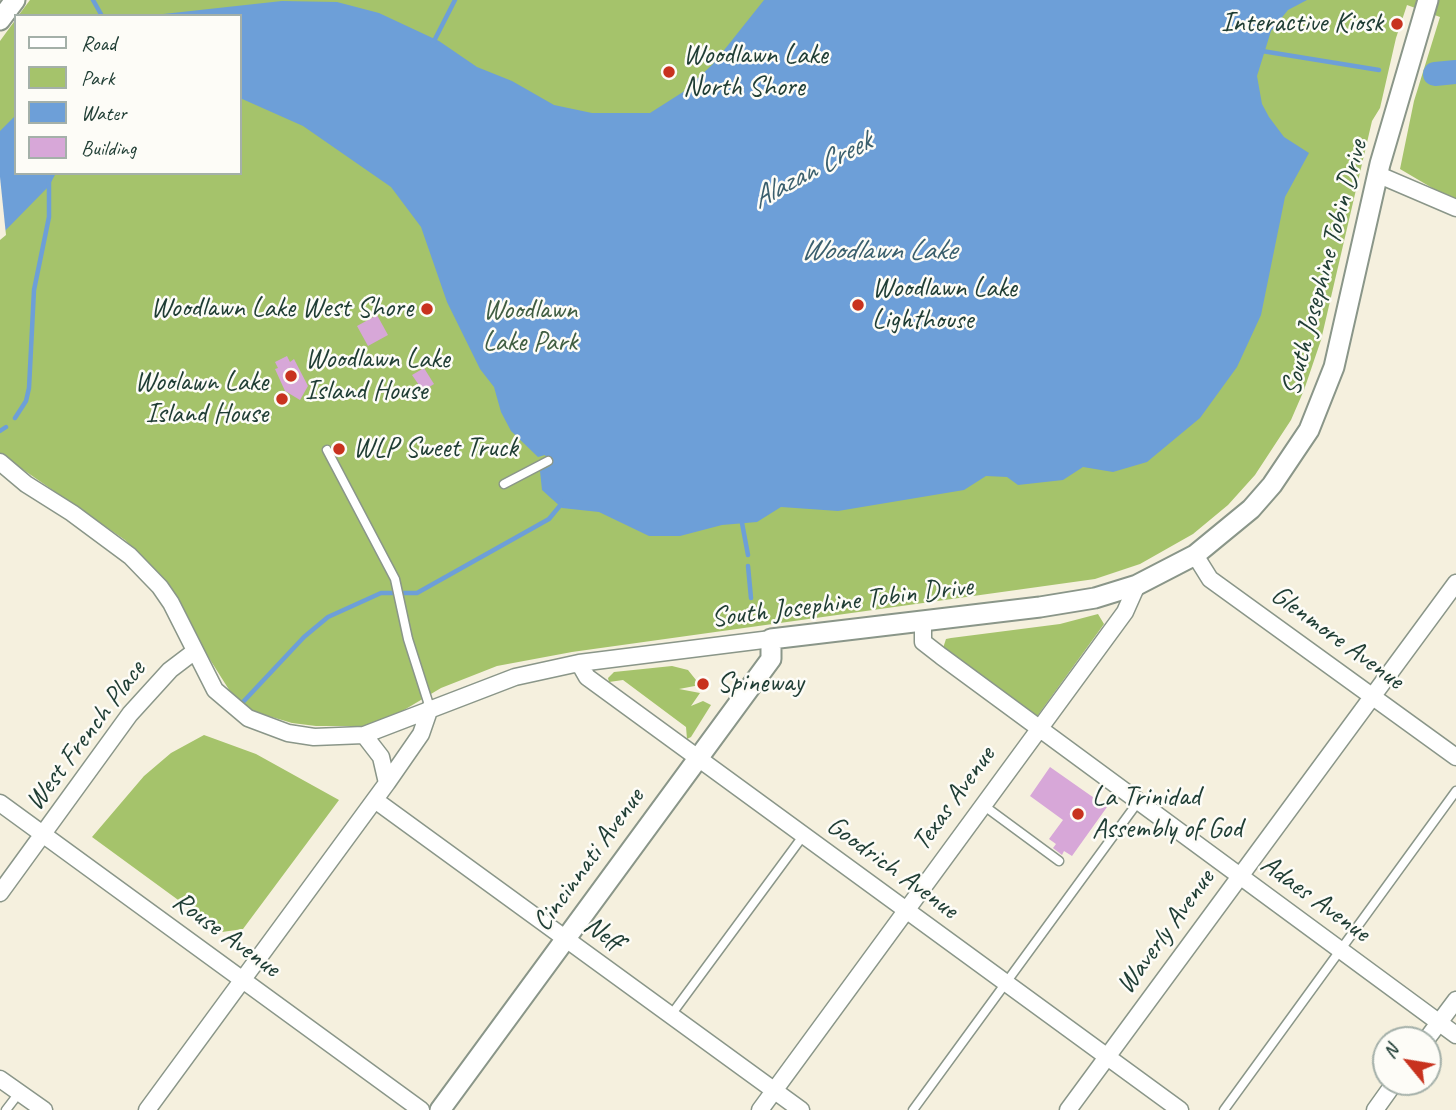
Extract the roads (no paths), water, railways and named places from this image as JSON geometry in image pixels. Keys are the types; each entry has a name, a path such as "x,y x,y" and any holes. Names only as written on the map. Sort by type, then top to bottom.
{"street":[{"path":"0,20 15,0"},
{"name":"South Josephine Tobin Drive","path":"2,469 82,520 149,574 171,603 215,690 236,710 261,724 288,733 314,737 364,735 506,680 579,663 923,623 1095,598 1137,585 1195,555 1251,509 1272,485 1309,429 1334,368 1380,169 1429,0"},
{"path":"1380,169 1456,208"},
{"name":"Glenmore Avenue","path":"1195,555 1210,579 1456,757"},
{"name":"Waverly Avenue","path":"1068,1110 1456,583"},
{"name":"Texas Avenue","path":"760,1110 1125,612 1137,585"},
{"name":"Adaes Avenue","path":"923,623 923,642 1456,1035"},
{"name":"Cincinnati Avenue","path":"440,1110 771,659 771,639"},
{"name":"West French Place","path":"0,893 149,691 195,651"},
{"name":"Goodrich Avenue","path":"579,663 587,677 1180,1110"},
{"path":"147,1110 376,800 421,734 430,708"},
{"path":"364,735 381,757 387,783"},
{"name":"Neff","path":"376,800 800,1110"},
{"name":"Rouse Avenue","path":"0,803 421,1110"},
{"path":"1437,1026 1456,1000"},
{"path":"0,1079 44,1110"}],"lane":[{"path":"327,450 395,579 407,633 430,708"},
{"path":"504,484 548,461"},
{"path":"1224,1110 1339,948 1456,791"},
{"path":"913,1110 1009,983 1138,802"},
{"path":"983,805 1059,861"},
{"path":"671,1015 803,836"},
{"path":"6,1110 19,1093"}],"water":[{"name":"Woodlawn Lake","path":"764,0 1307,0 1288,10 1271,31 1257,76 1262,104 1269,117 1284,137 1309,153 1285,197 1261,315 1237,367 1200,418 1147,462 1113,472 1083,467 1063,480 1018,485 1007,477 986,476 964,490 838,511 781,507 757,522 722,525 680,536 649,536 599,512 562,508 542,490 540,471 550,466 545,455 538,457 511,431 501,412 494,387 480,369 447,302 421,227 391,187 303,126 242,99 242,14 163,14 282,1 337,2 379,13 439,41 477,67 512,81 554,105 592,113 650,113 683,92 713,64"},
{"path":"14,117 14,175 55,175 49,186 0,236 0,131"}],"waterway":[{"path":"93,0 101,14"},
{"path":"433,43 455,0"},
{"name":"Alazan Creek","path":"1262,51 1379,70"},
{"name":"Alazan Creek","path":"1435,74 1456,72"},
{"path":"15,418 26,401 29,388 34,290 49,217 49,175"},
{"path":"0,431 6,427"},
{"path":"243,702 304,637 328,617 381,593 417,593 549,519 563,502"},
{"path":"742,523 748,555"},
{"path":"748,566 751,598"}],"place":[{"name":"Interactive Kiosk","path":"1397,24"},
{"name":"Woodlawn Lake North Shore","path":"669,72"},
{"name":"Woodlawn Lake Lighthouse","path":"858,305"},
{"name":"Woodlawn Lake West Shore","path":"427,309"},
{"name":"Woodlawn Lake Island House","path":"291,376"},
{"name":"Woolawn Lake Island House","path":"282,399"},
{"name":"WLP Sweet Truck","path":"339,449"},
{"name":"Spineway","path":"703,684"},
{"name":"La Trinidad Assembly of God","path":"1078,814"}],"park label":[{"name":"Woodlawn Lake Park","path":"530,327"}]}
